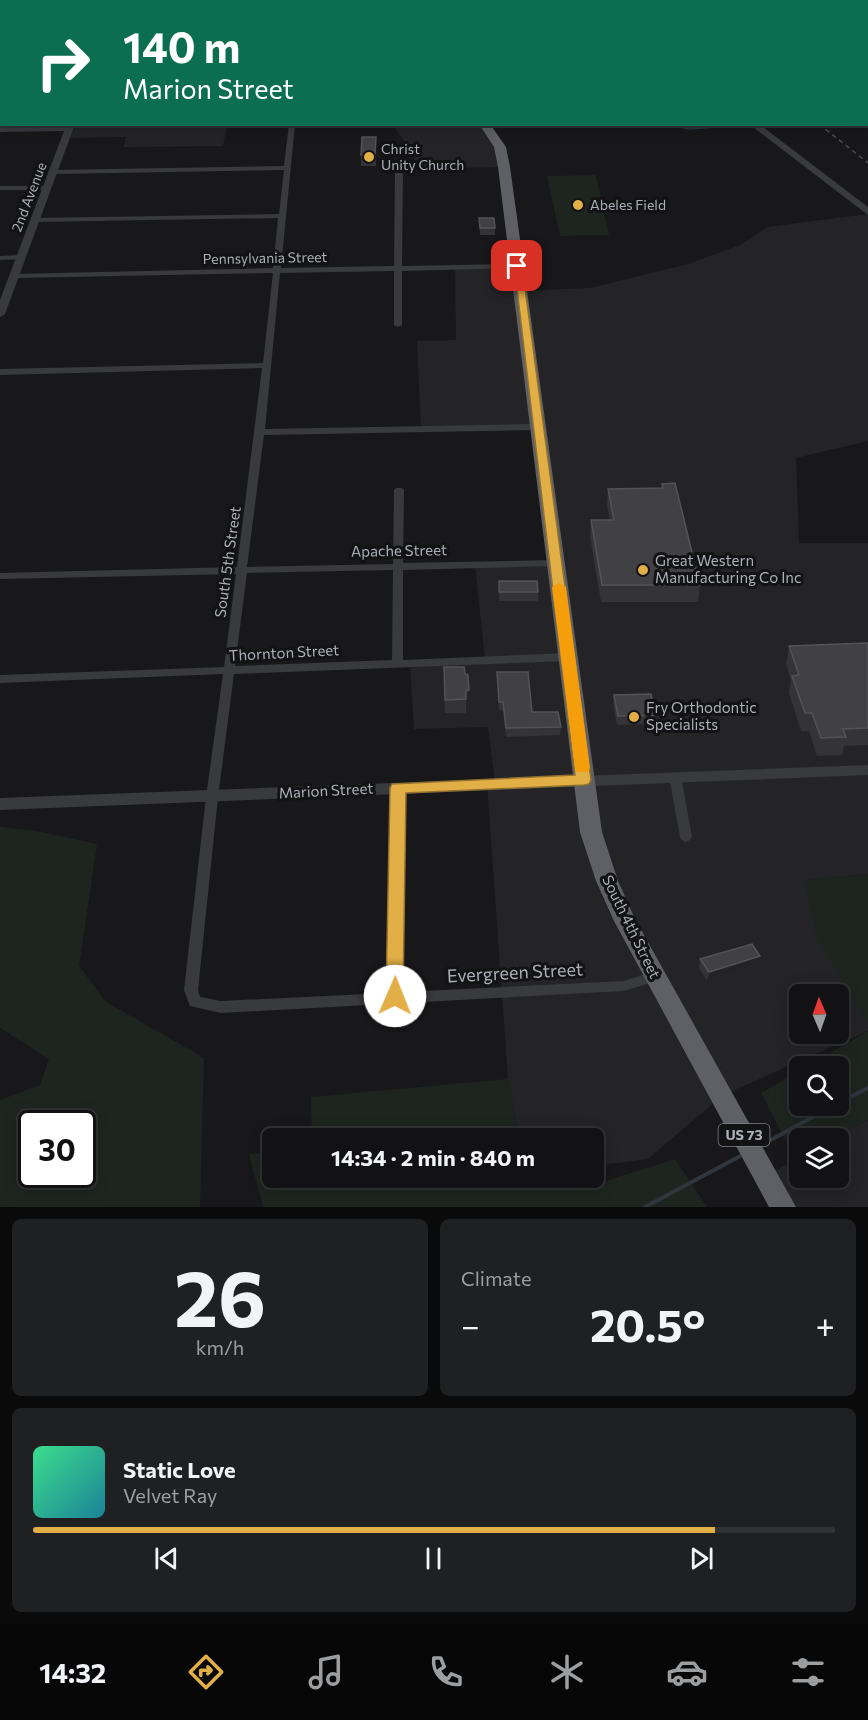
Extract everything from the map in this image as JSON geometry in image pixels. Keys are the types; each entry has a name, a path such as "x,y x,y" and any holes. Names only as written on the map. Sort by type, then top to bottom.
{"highway":[{"name":"South 4th Street","path":"485,126 500,147 502,159 591,832 607,881 625,921 783,1207"}],"street":[{"path":"0,129 70,126"},
{"name":"2nd Avenue","path":"0,314 70,126"},
{"name":"South 5th Street","path":"195,1002 191,990 212,796 260,432 292,126"},
{"path":"756,126 868,212"},
{"path":"53,172 287,168"},
{"path":"398,325 399,169"},
{"path":"0,188 47,188"},
{"path":"35,220 283,216"},
{"path":"0,258 20,257"},
{"name":"Pennsylvania Street","path":"14,276 517,266"},
{"path":"0,372 267,365"},
{"path":"260,432 538,428"},
{"path":"397,663 399,490"},
{"name":"Apache Street","path":"0,576 556,563"},
{"name":"Thornton Street","path":"0,679 569,657"},
{"name":"Marion Street","path":"0,804 868,770"},
{"path":"675,776 686,837"},
{"path":"395,996 398,788"},
{"name":"Evergreen Street","path":"195,1002 221,1007 395,996 624,986 656,976"}],"shaded area":[{"path":"71,126 227,126 223,146 124,147 126,137 66,138"},
{"path":"394,126 484,126 504,167 417,169 413,153"},
{"name":"Abeles Field","path":"596,175 609,235 560,236 547,176"},
{"path":"868,214 868,441 796,458 799,543 868,543 868,874 805,880 868,1024 868,1031 849,1039 849,984 789,984 789,1044 839,1044 811,1056 789,1056 789,1066 723,1095 648,1159 604,1165 604,1128 517,1128 508,1079 487,784 495,783 488,727 414,729 410,663 485,660 475,564 555,563 538,428 421,430 417,341 456,340 455,267 517,266 521,291 590,288 688,264 740,245 767,227"},
{"path":"0,827 37,831 97,844 79,966 106,1002 204,1058 200,1207 0,1207 0,1100 40,1085 49,1059 0,1028"},
{"path":"868,874 868,1024 849,992 849,984 844,984 817,939 804,880"},
{"path":"868,1031 868,1120 849,1130 849,1128 789,1128 789,1147 761,1093 789,1077 789,1116 849,1116 849,1056 824,1056 849,1044"},
{"path":"508,1079 517,1128 312,1128 311,1097"},
{"path":"868,1120 868,1207 783,1207 766,1176 789,1163 789,1188 849,1188 849,1130"},
{"path":"262,1153 262,1188 604,1188 604,1182 675,1159 707,1207 263,1207 249,1154"}],"building":[{"path":"362,137 376,137 375,155 361,155"},
{"path":"479,218 494,218 495,228 480,228"},
{"name":"Great Western Manufacturing Co Inc","path":"675,483 700,585 602,585 591,520 614,520 608,489 663,488 662,484"},
{"path":"499,581 537,581 538,592 499,592"},
{"path":"868,643 868,728 843,729 846,737 821,738 812,713 805,713 792,676 799,675 789,646"},
{"path":"444,667 464,667 465,674 468,675 469,690 466,691 466,699 445,700"},
{"path":"497,672 528,672 532,712 558,712 561,727 506,728 503,702 499,702"},
{"path":"651,694 655,715 618,716 614,695"},
{"path":"752,944 760,956 709,972 700,959"}],"waterway":[{"path":"630,126 640,126"},
{"path":"676,126 689,129 728,126"},
{"path":"849,1098 868,1088"},
{"path":"758,1147 815,1116"},
{"path":"645,1207 744,1154"}],"railway":[{"path":"822,126 868,163"}],"slow traffic":[{"path":"559,587 582,768"}],"place":[{"name":"Christ Unity Church","path":"369,157"},
{"name":"Abeles Field","path":"578,205"},
{"name":"Great Western Manufacturing Co Inc","path":"643,570"},
{"name":"Fry Orthodontic Specialists","path":"634,717"}],"route":[{"path":"395,996 398,788 584,780 517,266"}]}
